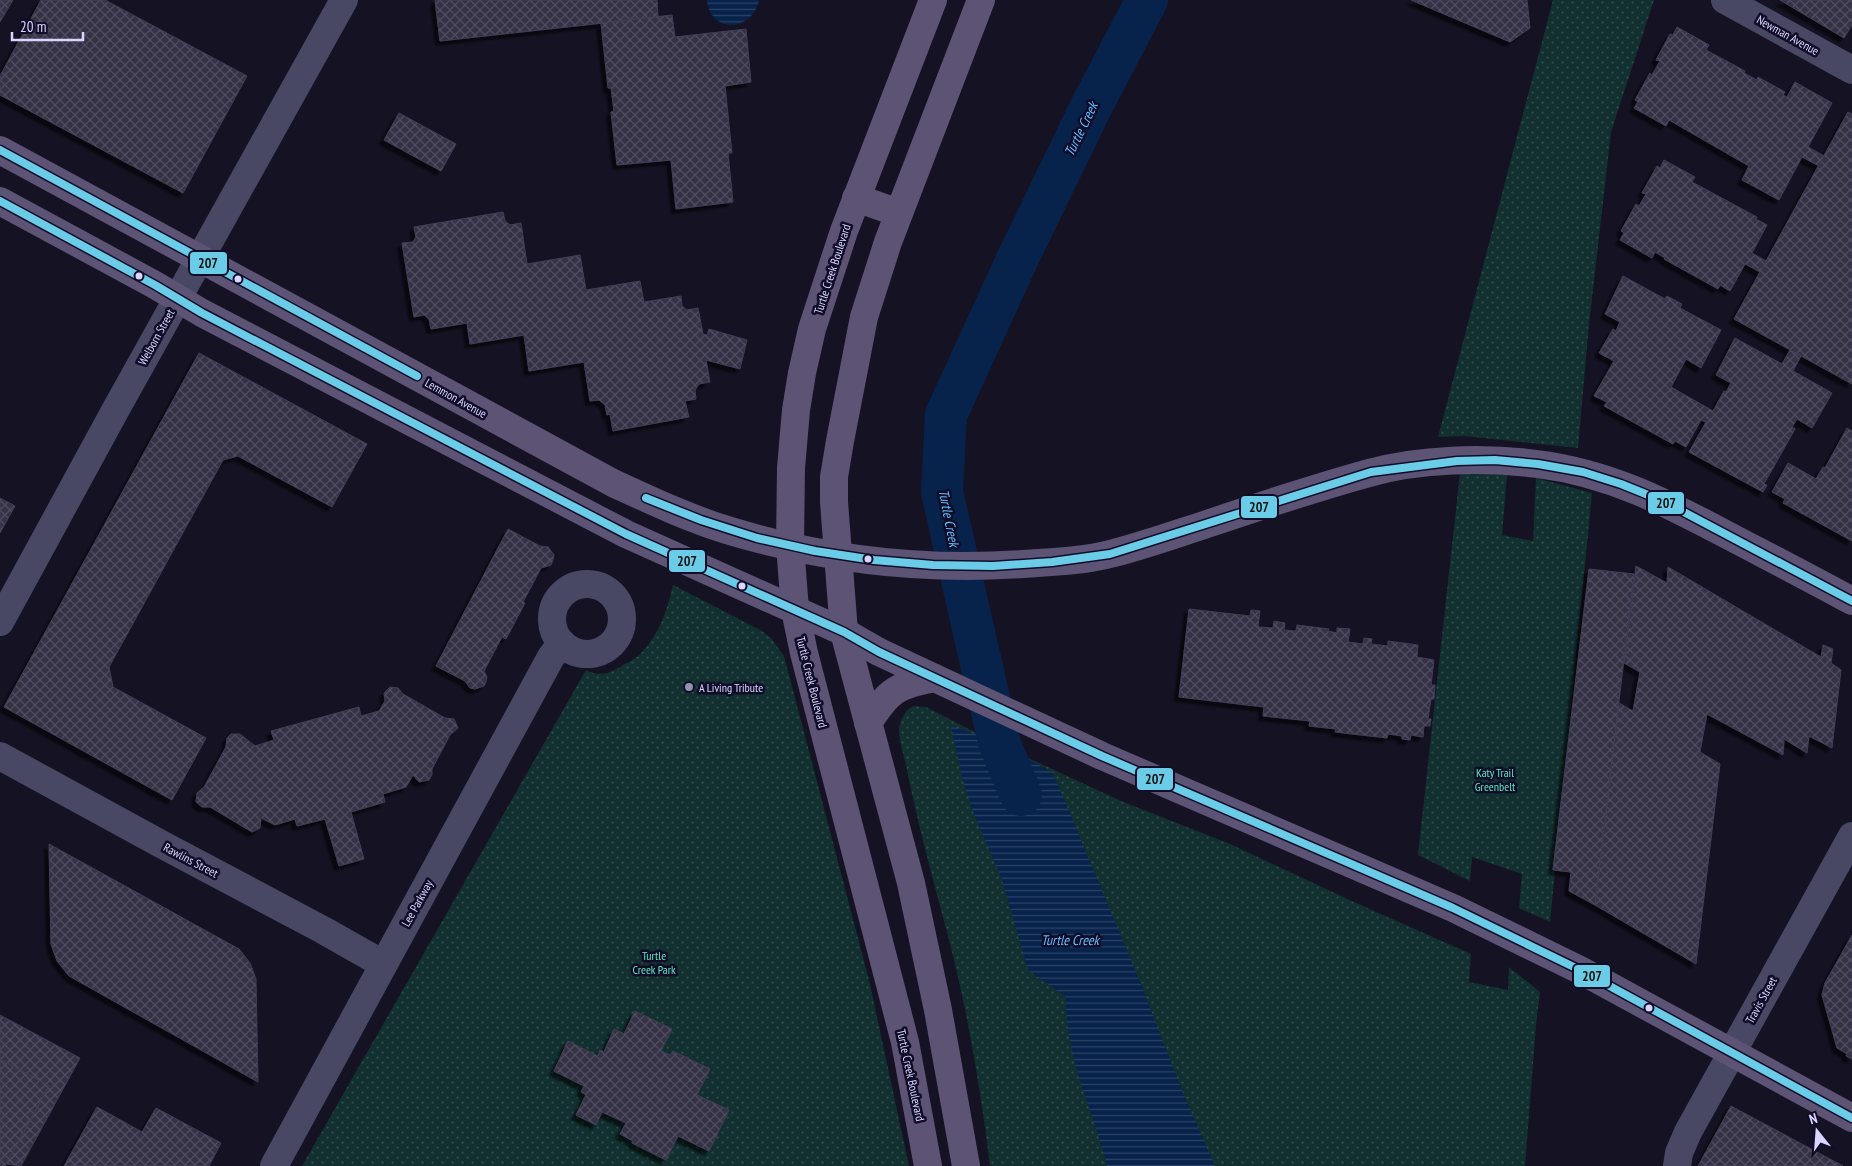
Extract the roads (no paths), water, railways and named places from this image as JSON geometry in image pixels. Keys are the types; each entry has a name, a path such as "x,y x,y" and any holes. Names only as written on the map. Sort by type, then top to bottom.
{"main road":[{"name":"Turtle Creek Boulevard","path":"928,1166 905,1042 804,652 795,610 790,545 791,468 796,410 812,329 856,198 933,0"},
{"path":"966,1166 938,1010 911,883 844,632 837,555 834,477 847,396 864,317 888,242 981,0"},
{"name":"Lemmon Avenue","path":"0,150 612,483 668,508 726,530 837,555 916,564 996,566 1076,560 1110,554 1371,472 1457,460 1495,460 1538,464 1583,472 1621,484 1663,501 1852,601"},
{"path":"856,198 899,213"},
{"path":"0,201 148,280 202,313 626,534 844,632 919,674 1102,756 1453,908 1582,971 1852,1118"},
{"path":"868,722 889,694 919,674"}],"street":[{"name":"Welborn Street","path":"0,622 344,0"},
{"name":"Newman Avenue","path":"1725,0 1852,70"},
{"name":"Lee Parkway","path":"274,1166 546,666 562,643"},
{"name":"Rawlins Street","path":"0,756 383,964"},
{"name":"Travis Street","path":"1677,1166 1679,1153 1688,1132 1852,836"}],"water":[{"path":"707,0 759,1 755,11 748,19 731,25 715,19 710,11"},
{"name":"Turtle Creek","path":"951,726 999,742 1053,773 1139,979 1183,1093 1215,1166 1107,1166 1075,1062 1070,1041 1066,997 1028,970 1001,877 974,815 963,781"}],"waterway":[{"name":"Turtle Creek","path":"1021,795 999,742 942,492 946,415 1016,262 1091,107 1147,0"}],"place":[{"name":"A Living Tribute","path":"689,687"}],"park label":[{"name":"Katy Trail Greenbelt","path":"1495,779"},
{"name":"Turtle Creek Park","path":"654,962"}]}
